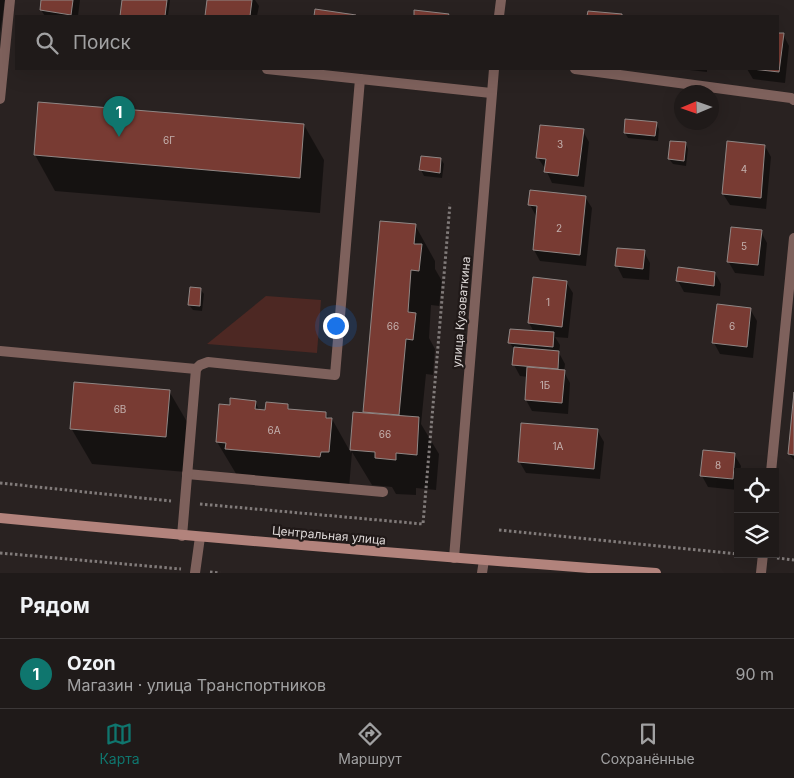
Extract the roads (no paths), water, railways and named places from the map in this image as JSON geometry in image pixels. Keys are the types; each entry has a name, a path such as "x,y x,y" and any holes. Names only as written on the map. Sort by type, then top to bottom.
{"street":[{"path":"0,99 10,0"},
{"path":"499,15 501,0"},
{"path":"276,70 491,93"},
{"name":"улица Кузоваткина","path":"454,558 494,70"},
{"path":"582,70 791,98 794,100"},
{"path":"182,536 196,369 208,362 335,376 360,79"},
{"path":"771,468 794,238"},
{"path":"0,351 196,369"},
{"path":"188,474 382,492"},
{"name":"Центральная улица","path":"0,518 182,536 656,573"},
{"path":"196,572 200,537"},
{"path":"761,573 763,558"},
{"path":"482,573 484,560"}],"place":[{"name":"Ozon","path":"119,137"}]}
